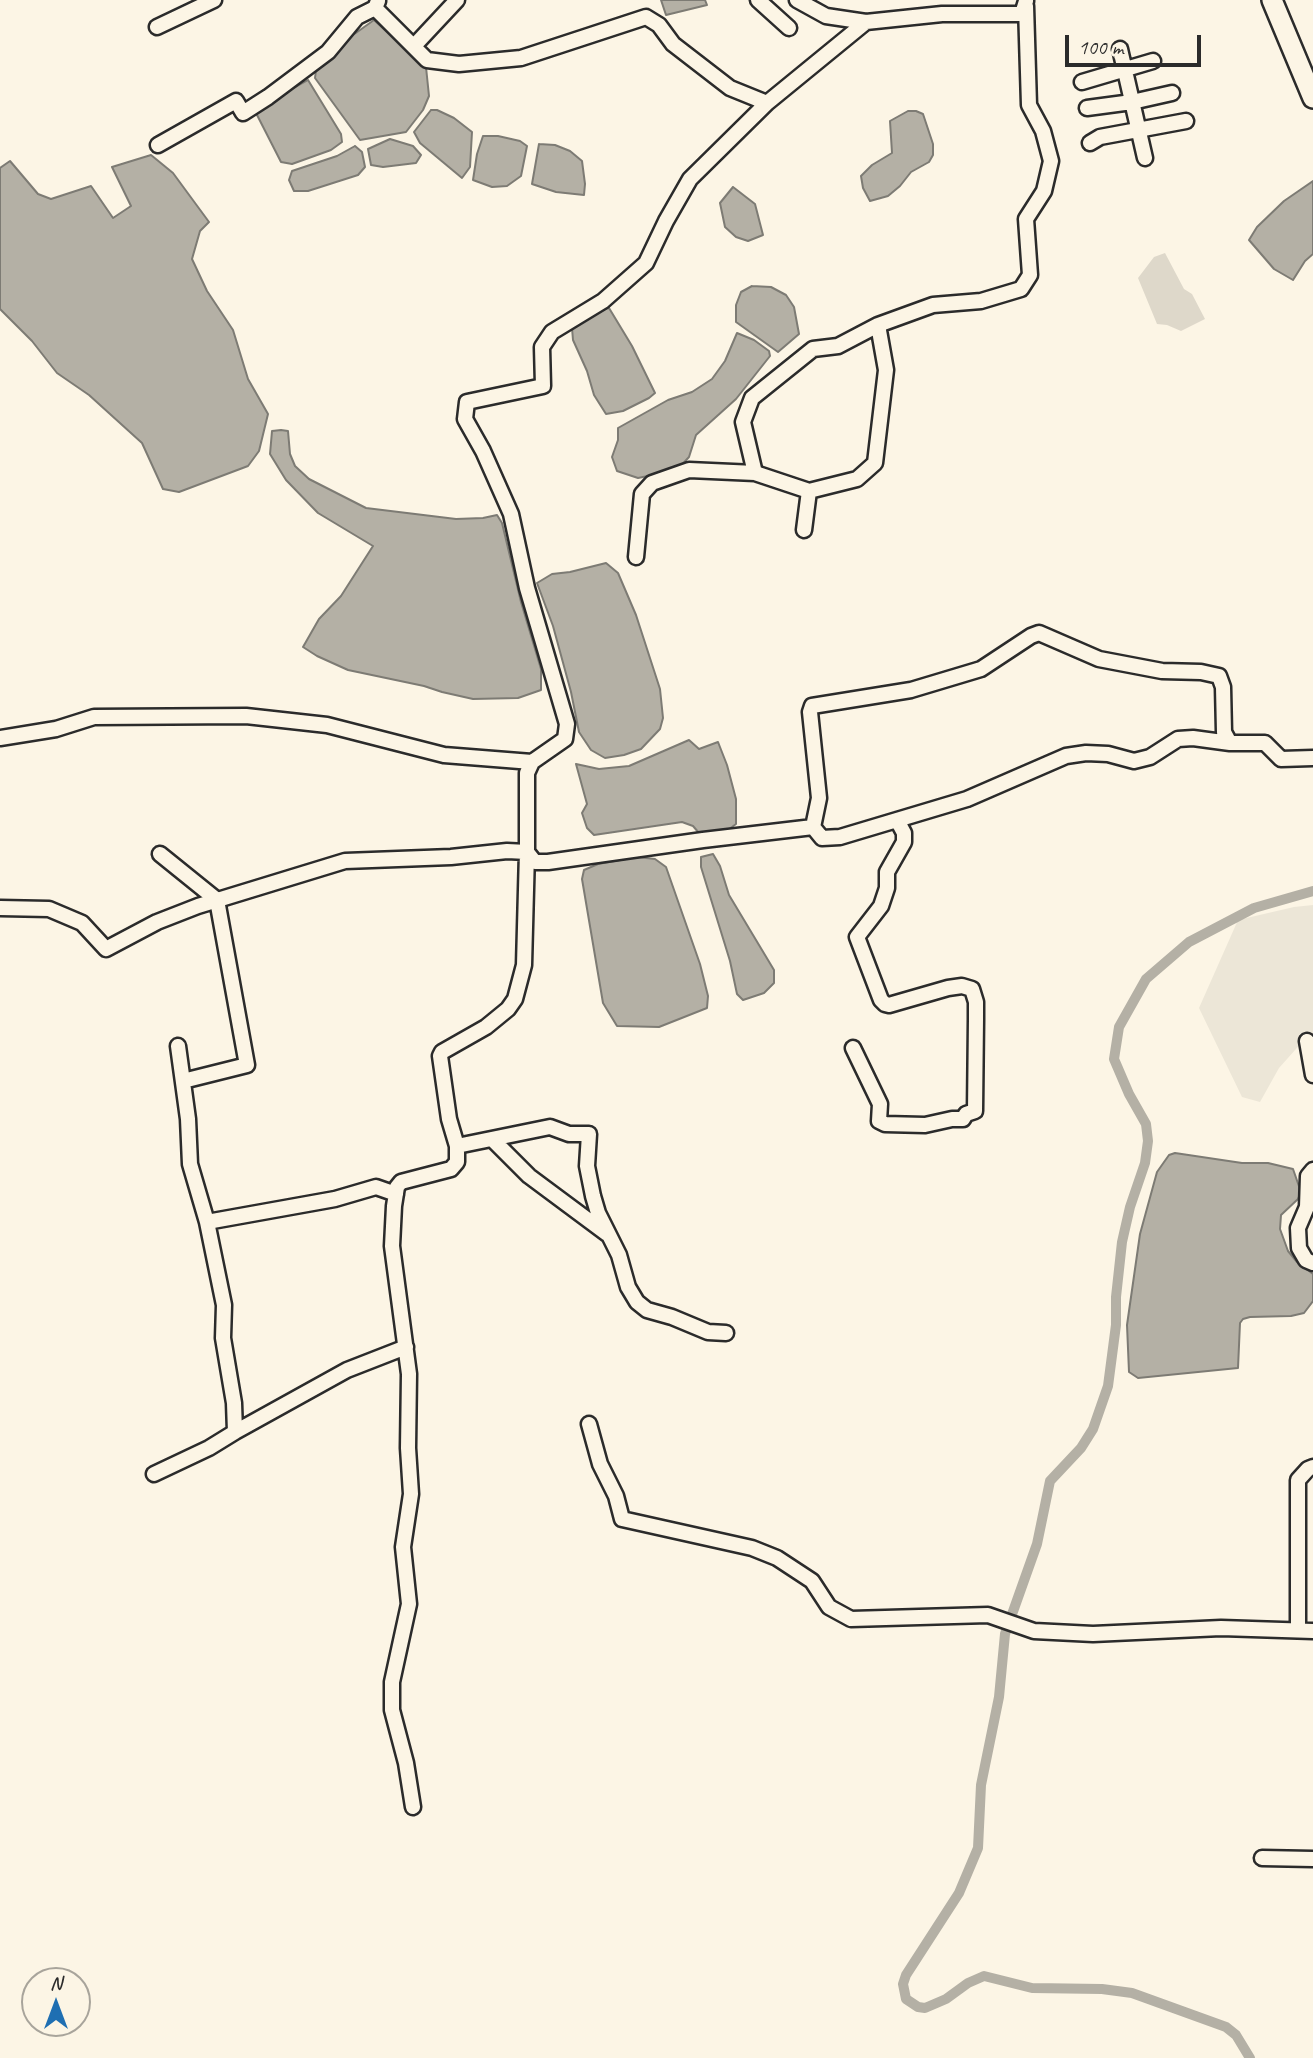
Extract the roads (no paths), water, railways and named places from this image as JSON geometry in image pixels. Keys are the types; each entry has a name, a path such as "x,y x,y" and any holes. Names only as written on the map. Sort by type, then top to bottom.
{"highway":[{"path":"1272,0 1313,98"},
{"path":"1286,0 1313,64"}],"street":[{"path":"157,27 214,0"},
{"path":"414,46 457,0"},
{"path":"758,0 789,28"},
{"path":"797,0 826,16 866,22 942,14 1022,14 1026,3"},
{"path":"755,473 743,422 752,398 813,349 838,346 878,325 933,305 981,301 1021,289 1030,275 1026,219 1044,191 1051,161 1043,131 1029,104 1026,3"},
{"path":"158,145 236,101 243,113 268,97 328,52 358,17 377,4 427,60 459,64 521,58 646,17 659,25 673,44 730,88 767,103"},
{"path":"413,1808 406,1763 392,1710 391,1689 409,1604 403,1547 411,1494 408,1448 409,1374 391,1246 396,1194 397,1187 408,1179 455,1166 457,1162 457,1146 449,1119 440,1056 442,1052 486,1027 516,999 524,965 527,773 532,762 565,739 567,724 527,587 511,514 465,419 467,402 543,386 542,346 552,332 603,301 646,263 690,179 767,103 866,22"},
{"path":"1120,49 1145,158"},
{"path":"1082,82 1153,61"},
{"path":"1087,108 1172,93"},
{"path":"1090,144 1100,137 1186,121"},
{"path":"636,556 642,494 652,483 689,470 755,473 808,491 857,479 875,463 886,370 878,325"},
{"path":"804,530 808,491"},
{"path":"813,827 819,798 810,712 812,706 912,690 981,669 1031,636 1039,634 1100,659 1162,671 1201,672 1219,676 1223,687 1224,732 1230,743"},
{"path":"0,738 56,729 94,717 246,716 327,724 444,755 532,762"},
{"path":"813,827 822,838 840,837 967,799 1066,756 1108,754 1133,761 1150,757 1178,739 1265,743 1284,760 1313,758"},
{"path":"853,1048 880,1104 879,1121 884,1124 925,1125 963,1119 966,1114 975,1111 976,1002 972,989 962,986 948,988 889,1005 884,1004 857,937 881,906 887,888 887,872 904,842 904,832 897,820"},
{"path":"0,908 49,909 82,923 106,949 158,922 217,900 345,861 450,857 507,851 527,852 535,862 548,862 727,836 813,827"},
{"path":"160,853 217,900 247,1065 183,1081"},
{"path":"1307,1041 1313,1075"},
{"path":"178,1046 190,1164 207,1222 224,1305 223,1338 232,1382 235,1432"},
{"path":"457,1146 550,1127 569,1134 589,1134 587,1166 598,1213 619,1255 628,1287 637,1302 647,1310 708,1332 726,1333"},
{"path":"492,1139 529,1176 608,1234"},
{"path":"1313,1170 1308,1176 1307,1207 1298,1228 1299,1248 1306,1260 1313,1262"},
{"path":"207,1222 335,1199 376,1188 396,1194"},
{"path":"154,1474 209,1448 347,1370 406,1347"},
{"path":"589,1424 600,1464 616,1496 622,1519 751,1548 777,1558 812,1581 829,1607 851,1619 988,1615 1034,1631 1093,1634 1222,1628 1306,1630 1298,1480 1313,1467"},
{"path":"1262,1858 1313,1858"}],"waterway":[{"path":"1250,2058 1236,2035 1226,2027 1132,1993 1102,1989 1032,1988 984,1976 968,1983 946,1999 925,2008 906,1999 903,1984 906,1975 959,1893 978,1848 981,1785 999,1697 1005,1634 1037,1544 1050,1481 1081,1448 1093,1429 1108,1386 1122,1242 1130,1207 1145,1163 1148,1141 1146,1124 1114,1059 1119,1027 1146,979 1189,942 1254,908 1313,891"}]}
